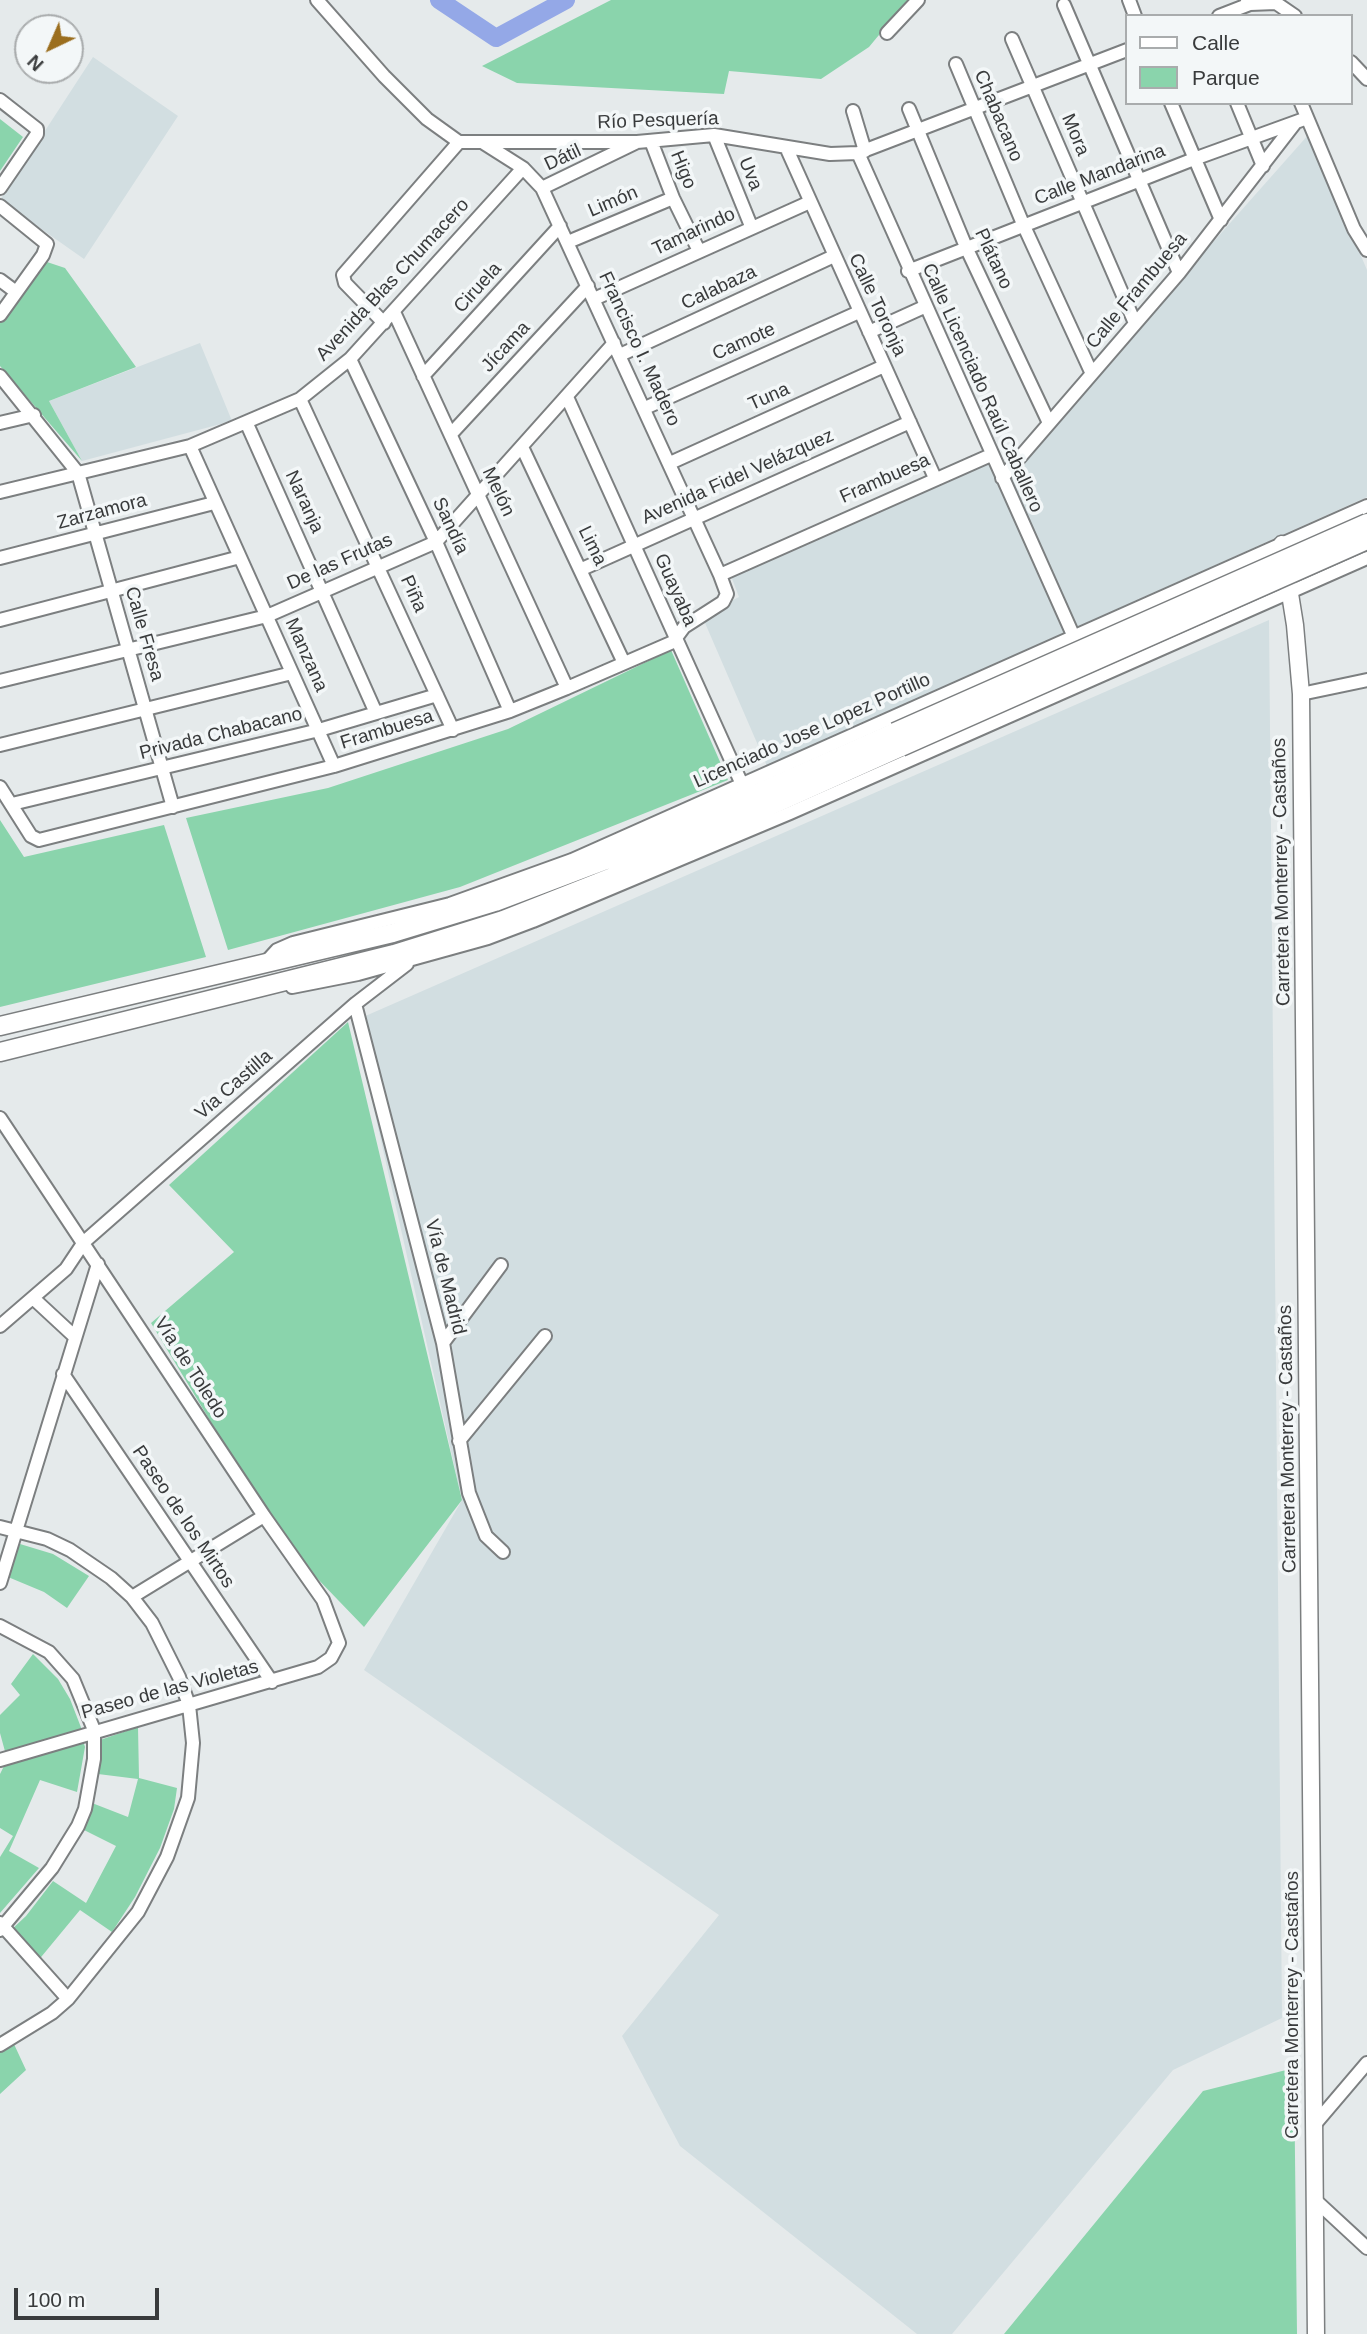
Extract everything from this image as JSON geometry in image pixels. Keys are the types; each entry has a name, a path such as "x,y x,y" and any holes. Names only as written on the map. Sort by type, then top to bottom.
{"highway":[{"name":"Licenciado Jose Lopez Portillo","path":"0,1052 264,984 394,954 503,920 612,877 898,740 1367,523"},
{"name":"Licenciado Jose Lopez Portillo","path":"0,1026 393,933 554,882 745,791 898,740 1367,540"}],"main road":[{"name":"Carretera Monterrey - Castaños","path":"1282,544 1301,694 1316,2334"}],"street":[{"path":"317,0 384,76 427,119 459,142 343,275 345,283 384,323"},
{"path":"887,33 918,0"},
{"path":"1224,14 1252,2 1276,3 1292,14"},
{"path":"1064,5 1179,273"},
{"name":"Mora","path":"1012,39 1136,323"},
{"path":"861,152 1126,50"},
{"name":"Chabacano","path":"956,64 1023,225 1092,374"},
{"path":"1353,64 1367,79"},
{"path":"0,100 37,129 37,134 0,188"},
{"path":"1172,105 1222,220"},
{"path":"1238,105 1263,166"},
{"path":"1301,105 1301,121 1367,250"},
{"name":"Plátano","path":"909,109 966,247 1049,423"},
{"name":"Calle Licenciado Raúl Caballero","path":"853,111 861,152 908,271 1074,637"},
{"name":"Calle Mandarina","path":"908,271 1194,159 1301,121"},
{"name":"Calle Frambuesa","path":"1002,478 1179,273 1301,121"},
{"name":"Río Pesquería","path":"459,142 637,142 714,135 841,155 861,152"},
{"name":"Uva","path":"714,135 751,226"},
{"name":"Higo","path":"651,141 673,198 699,251"},
{"name":"Francisco I. Madero","path":"482,142 523,168 542,188 670,463 720,575 726,598"},
{"name":"Dátil","path":"542,188 637,142"},
{"name":"Calle Toronja","path":"786,147 935,478"},
{"name":"Avenida Blas Chumacero","path":"0,492 190,446 247,424 300,398 350,359 523,168"},
{"name":"Limón","path":"568,242 673,198"},
{"name":"Tamarindo","path":"594,299 751,226 810,202"},
{"path":"0,206 47,244 43,255 0,315"},
{"name":"Ciruela","path":"423,376 560,226"},
{"name":"Calabaza","path":"617,349 834,256"},
{"path":"0,280 16,292"},
{"name":"Jícama","path":"451,434 588,286"},
{"path":"869,332 925,307"},
{"name":"Melón","path":"394,312 567,688"},
{"name":"Camote","path":"645,408 859,312"},
{"name":"De las Frutas","path":"0,681 267,616 436,542 568,397 617,349"},
{"name":"Sandía","path":"350,359 436,542 510,711"},
{"name":"Tuna","path":"670,463 884,366"},
{"path":"0,376 78,473"},
{"name":"Guayaba","path":"568,397 745,791"},
{"name":"Piña","path":"300,398 453,730"},
{"path":"0,423 34,415"},
{"name":"Avenida Fidel Velázquez","path":"582,569 910,422"},
{"name":"Naranja","path":"247,424 376,713"},
{"name":"Manzana","path":"190,446 334,766"},
{"name":"Lima","path":"522,447 582,569 624,663"},
{"name":"Frambuesa","path":"720,575 991,455"},
{"name":"Calle Fresa","path":"78,473 173,807"},
{"name":"Zarzamora","path":"0,558 214,503"},
{"name":"Licenciado Jose Lopez Portillo","path":"745,791 1074,637 1367,506"},
{"path":"1351,513 1342,525 1340,536 1351,553 1367,558"},
{"path":"0,620 112,593 240,557"},
{"name":"Licenciado Jose Lopez Portillo","path":"264,984 295,987 488,938 617,888 1367,558"},
{"path":"1217,572 1229,578 1238,589 1237,608 1229,618"},
{"name":"Frambuesa","path":"12,804 34,839 334,766 510,711 567,688 676,639 684,627 726,598"},
{"path":"0,746 145,707 292,673"},
{"path":"1301,694 1367,680"},
{"name":"Privada Chabacano","path":"12,804 319,730 437,695"},
{"path":"0,787 12,804"},
{"name":"Via Castilla","path":"0,1326 66,1269 84,1242 355,1004 413,959"},
{"name":"Vía de Madrid","path":"355,1004 443,1343 459,1441 475,1515 485,1536 503,1552"},
{"name":"Vía de Toledo","path":"0,1118 264,1516 323,1600 339,1643"},
{"path":"0,1583 98,1264"},
{"path":"443,1343 501,1265"},
{"path":"33,1298 74,1336"},
{"path":"459,1441 545,1336"},
{"name":"Paseo de los Mirtos","path":"63,1374 271,1682"},
{"path":"132,1597 264,1516"},
{"path":"0,1527 17,1530 71,1550 102,1570 132,1597 166,1649 189,1705 193,1744 188,1798 167,1857 123,1934 68,1999 41,2021 0,2045"},
{"path":"0,1626 35,1642 60,1662 81,1695 94,1730 91,1784 78,1826 52,1868 1,1927 68,1999"},
{"name":"Paseo de las Violetas","path":"0,1760 94,1730 318,1667 331,1658 339,1643"},
{"path":"1315,2124 1367,2063"},
{"path":"1314,2199 1367,2248"}],"shaded area":[{"path":"93,57 178,116 84,259 0,200 75,84 84,84 84,71"},
{"path":"1309,134 1367,270 1367,497 767,766 702,616 739,597 731,576 986,458 1005,477"},
{"path":"200,343 232,421 82,461 49,401"},
{"path":"1269,620 1282,2018 1173,2070 952,2334 917,2334 680,2146 622,2036 719,1915 364,1670 462,1500 354,1021"}],"green space":[{"path":"611,0 908,0 869,47 821,79 729,71 724,94 517,83 482,66"},
{"path":"0,119 23,137 0,171"},
{"path":"41,260 65,268 136,367 49,401 82,461 0,366 0,323"},
{"path":"671,650 728,780 460,887 228,950 186,818 328,788 508,729"},
{"path":"0,820 24,857 164,825 206,957 0,1007"},
{"path":"348,1022 462,1500 364,1627 286,1546 151,1323 234,1252 169,1185"},
{"path":"20,1544 53,1554 89,1576 67,1608 44,1592 8,1577"},
{"path":"33,1654 58,1679 70,1699 82,1730 6,1755 0,1733 0,1715 20,1695 11,1684"},
{"path":"138,1727 139,1778 177,1788 174,1809 160,1848 135,1897 112,1932 80,1910 37,1962 10,1931 26,1916 53,1881 86,1903 116,1846 82,1829 92,1803 128,1817 138,1779 98,1774 100,1740"},
{"path":"82,1738 85,1747 77,1792 40,1780 9,1851 39,1868 0,1913 0,1857 13,1836 0,1828 0,1774 5,1764"},
{"path":"13,2042 26,2070 0,2094 0,2050"},
{"path":"1294,2068 1297,2334 1004,2334 1203,2091"}],"waterway":[{"name":"Río Pesquería","path":"439,0 496,38 566,0"}]}
